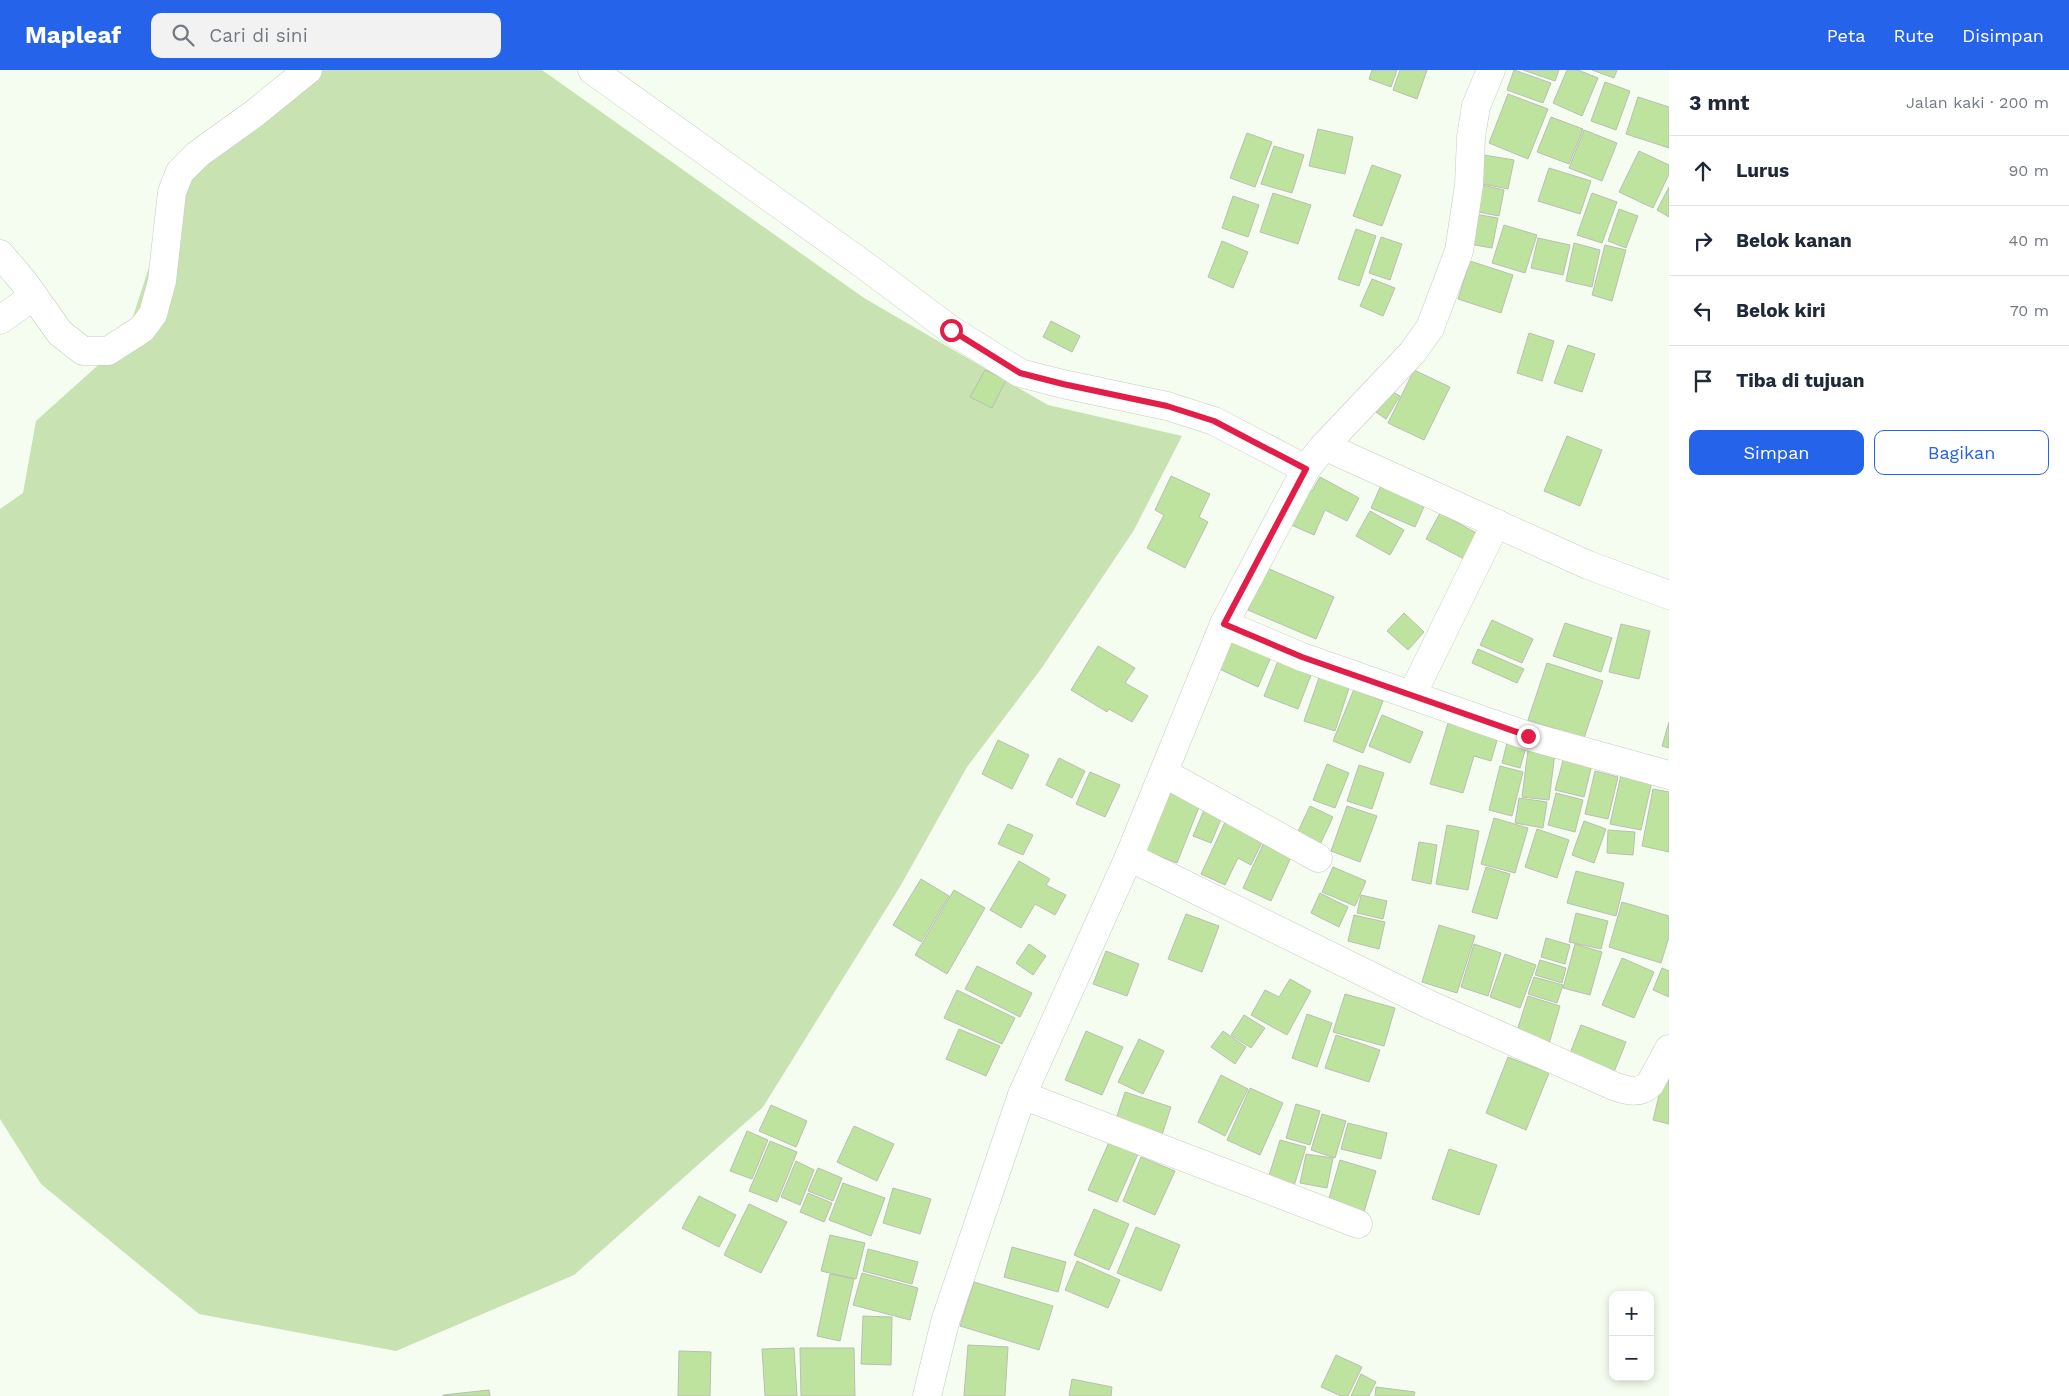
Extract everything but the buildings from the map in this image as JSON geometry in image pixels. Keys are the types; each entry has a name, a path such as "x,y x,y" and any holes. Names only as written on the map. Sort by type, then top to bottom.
{"street":[{"path":"0,254 34,296 60,333 83,351 108,351 142,329 153,314 162,280 172,192 180,172 198,154 255,113 308,70"},
{"path":"592,70 867,267 951,330 1020,373 1167,406 1204,418 1306,469"},
{"path":"927,1396 945,1322 1022,1096 1129,857 1224,624 1306,469 1324,446 1412,353 1430,328 1459,251 1469,185 1471,137 1475,114 1491,70"},
{"path":"0,320 34,296"},
{"path":"1324,446 1588,565 1669,595"},
{"path":"1412,695 1496,524"},
{"path":"1224,624 1302,657 1528,736 1669,775"},
{"path":"1164,773 1318,858"},
{"path":"1129,857 1426,1003 1616,1087 1628,1091 1646,1088 1669,1049"},
{"path":"1022,1096 1358,1224"}],"green space":[{"path":"311,70 542,70 864,298 1048,405 1182,436 1134,530 1041,669 967,767 901,885 763,1107 574,1275 396,1351 199,1314 41,1184 0,1119 0,509 23,493 36,421 125,341 180,172"}],"route":[{"path":"951,330 1020,373 1167,406 1214,421 1306,469 1224,624 1302,657 1528,736"}]}
